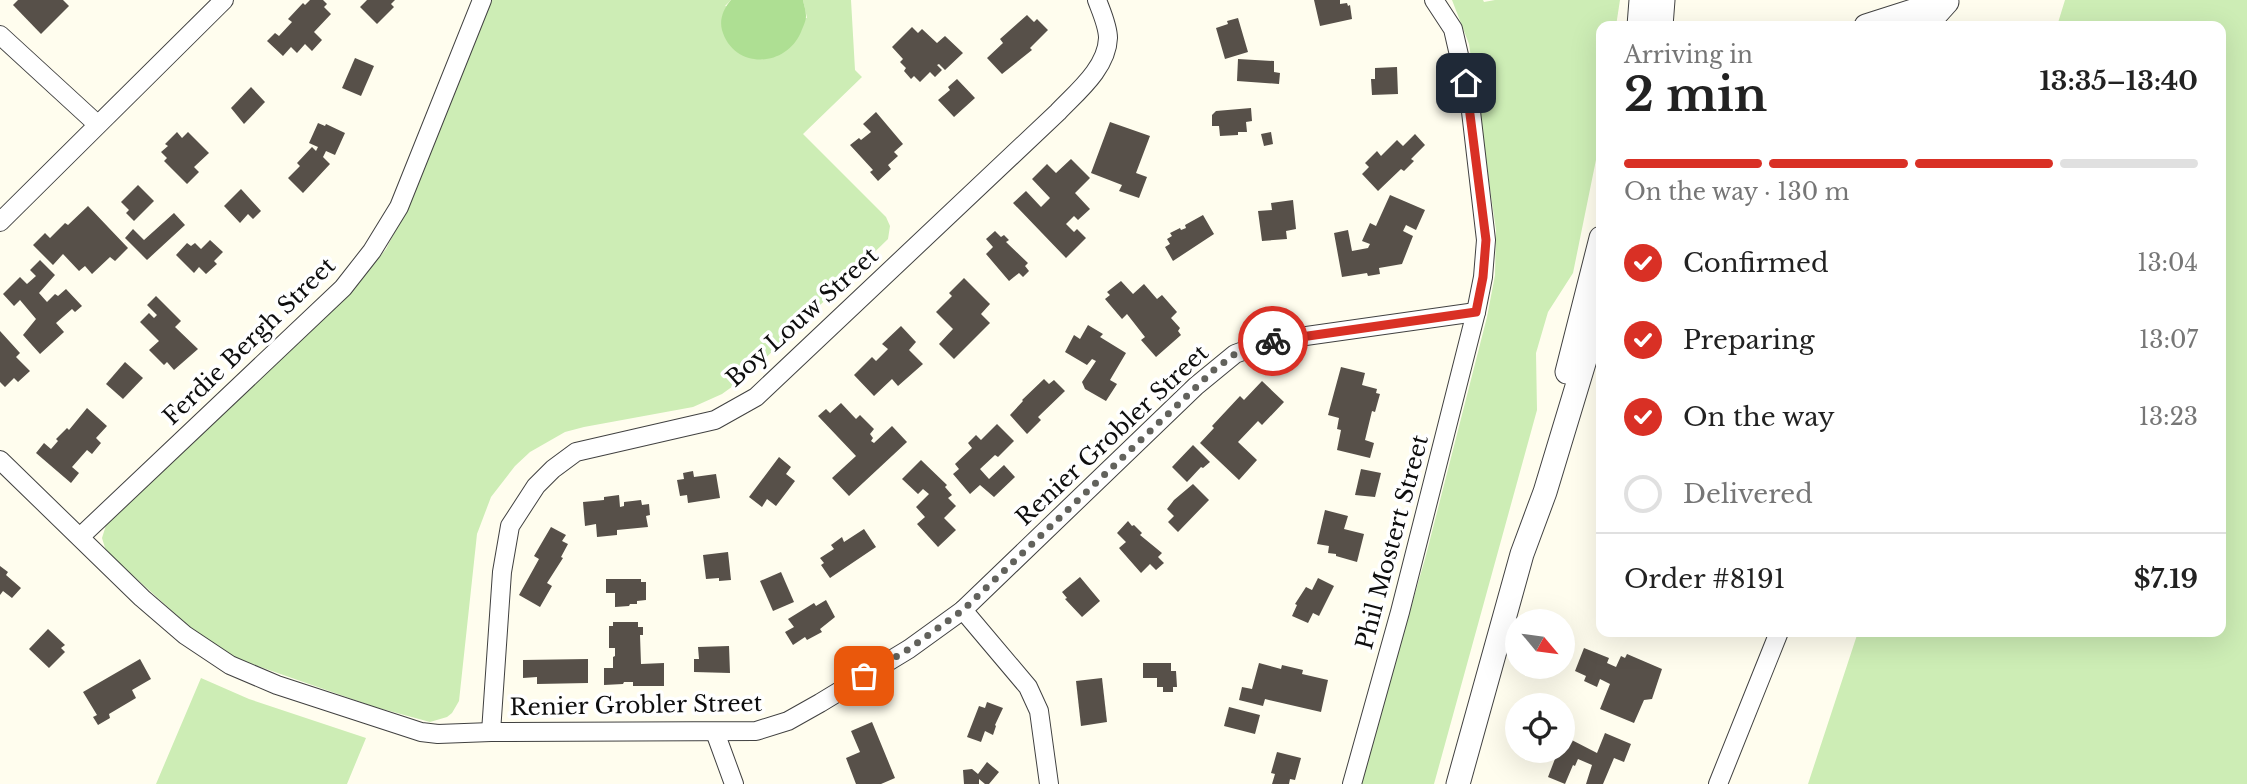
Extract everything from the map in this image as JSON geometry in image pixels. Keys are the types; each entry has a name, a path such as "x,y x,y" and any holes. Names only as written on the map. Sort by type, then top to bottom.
{"street":[{"path":"0,222 224,0"},
{"name":"Ferdie Bergh Street","path":"80,537 343,288 372,251 399,207 482,0"},
{"name":"Boy Louw Street","path":"491,732 504,560 510,526 536,486 553,468 576,452 715,420 756,397 1048,121 1095,73 1108,38 1097,0"},
{"name":"Phil Mostert Street","path":"1352,784 1400,612 1483,277 1486,240 1470,103 1452,29 1434,0"},
{"path":"1639,21 1641,0"},
{"path":"1661,21 1663,0"},
{"path":"1896,21 1927,16 1949,0"},
{"path":"0,35 97,124"},
{"path":"1522,554 1533,491 1596,258"},
{"name":"Renier Grobler Street","path":"0,460 142,598 186,635 230,665 277,685 421,732 438,734 757,731 788,721 909,649 963,610 1196,386 1235,354 1270,341 1476,312"},
{"path":"1458,784 1522,554 1549,480 1596,324"},
{"path":"963,610 1028,687 1035,700 1039,711 1049,784"},
{"path":"1717,784 1777,637"},
{"path":"715,732 734,784"}],"green space":[{"path":"492,0 731,0 725,6 807,18 803,0 851,0 855,70 862,77 803,134 886,217 890,226 888,239 747,376 722,394 693,407 565,432 530,452 515,466 491,497 477,534 459,701 447,717 430,722 375,707 229,654 193,630 106,551 102,538 107,522 355,287 386,249 414,195"},
{"path":"731,0 803,0 805,22 793,44 783,53 760,60 748,58 728,43 722,30 723,14"},
{"path":"1452,0 1620,0 1617,21 1596,21 1596,160 1573,273 1548,312 1536,353 1537,410 1434,784 1360,784 1425,559 1487,317 1495,275 1496,230 1469,44"},
{"path":"2065,0 2247,0 2247,784 1808,784 1856,637 2226,637 2226,21 2059,21"},
{"path":"201,678 249,699 366,738 347,784 156,784"}],"building":[{"path":"18,0 63,0 69,6 41,34 13,5"},
{"path":"310,0 323,0 327,4 324,7 331,14 314,32 322,40 312,51 305,44 297,53 291,47 283,56 267,41 275,33 279,36 292,22 288,19 303,3 305,5"},
{"path":"367,0 395,0 391,4 394,7 377,24 360,7"},
{"path":"1314,0 1340,0 1340,4 1347,3 1350,5 1352,19 1320,26"},
{"path":"1027,15 1034,22 1037,19 1048,30 1030,48 1032,50 1002,74 987,58 1003,43 1000,39"},
{"path":"1238,18 1248,52 1225,59 1216,28"},
{"path":"912,27 918,33 922,29 937,43 945,36 963,53 945,70 937,65 942,70 935,77 930,72 920,82 914,76 911,79 900,62 903,59 892,47"},
{"path":"355,58 374,66 361,96 342,88"},
{"path":"1238,59 1274,61 1274,72 1280,73 1279,84 1237,81"},
{"path":"1397,67 1398,94 1372,95 1371,79 1375,79 1375,68"},
{"path":"957,79 975,98 954,117 938,100 950,90 948,87"},
{"path":"251,87 265,102 244,124 231,108"},
{"path":"1251,108 1252,121 1246,122 1247,132 1220,136 1219,126 1212,126 1212,115 1216,111"},
{"path":"876,112 903,144 894,152 898,156 888,165 891,169 878,181 870,172 873,170 850,145 871,132 863,124"},
{"path":"1110,122 1150,136 1136,173 1147,177 1139,198 1119,191 1122,185 1091,173"},
{"path":"318,123 345,133 335,155 326,151 323,157 330,164 303,193 288,178 300,166 297,163 312,147 316,151 318,147 309,143"},
{"path":"177,132 182,138 188,132 209,153 194,167 199,172 187,184 164,161 167,158 161,152"},
{"path":"1271,132 1273,144 1264,146 1261,134"},
{"path":"1415,134 1425,145 1404,171 1401,169 1378,191 1362,174 1369,167 1365,163 1377,151 1381,156 1397,140 1403,146"},
{"path":"1071,159 1090,178 1075,193 1090,209 1078,220 1074,216 1066,224 1074,232 1077,229 1086,238 1066,258 1013,203 1026,191 1041,207 1050,198 1032,179 1047,164 1056,173"},
{"path":"138,185 154,201 134,221 121,202"},
{"path":"241,189 261,211 253,219 248,214 240,223 224,206"},
{"path":"1390,195 1425,210 1416,230 1406,225 1403,231 1413,236 1402,264 1379,268 1380,274 1342,277 1334,233 1348,230 1352,251 1368,248 1370,244 1362,241 1370,223 1376,226"},
{"path":"1293,200 1296,229 1286,231 1287,239 1262,241 1258,211 1272,210 1271,203"},
{"path":"88,206 128,248 115,261 110,257 92,274 85,266 79,271 63,254 53,265 33,245 45,233 50,238"},
{"path":"174,213 185,225 147,260 125,238 133,229 144,240"},
{"path":"1203,215 1214,234 1173,261 1165,247 1170,244 1167,239 1172,236 1170,233 1186,228 1185,225"},
{"path":"995,231 1001,237 1004,235 1009,240 1006,242 1028,263 1025,266 1029,271 1023,277 1019,273 1009,281 986,254 993,247 986,239"},
{"path":"210,240 223,252 214,261 217,264 206,274 199,267 194,273 176,255 187,243 191,246 195,243 201,249"},
{"path":"40,260 55,275 39,293 47,302 66,289 82,306 75,312 72,309 56,323 64,332 40,354 23,335 36,319 20,300 14,306 3,294 20,277 27,284 36,276 30,270"},
{"path":"964,278 990,304 981,314 990,323 954,359 939,344 953,329 936,312 952,296 949,293"},
{"path":"1121,281 1133,294 1144,284 1157,299 1162,295 1177,312 1171,318 1180,328 1178,331 1181,335 1156,357 1141,340 1145,337 1127,314 1122,319 1105,299 1110,295 1107,292"},
{"path":"156,296 181,321 175,327 198,349 174,370 167,362 164,365 149,350 159,341 140,322 149,313 154,318 157,315 147,305"},
{"path":"1088,325 1103,334 1100,337 1126,353 1110,380 1117,384 1106,401 1085,389 1082,382 1096,361 1092,359 1087,365 1065,352 1074,335 1080,339"},
{"path":"901,326 916,342 909,350 923,364 898,386 892,379 874,396 854,375 872,357 876,361 888,349 882,344"},
{"path":"0,331 20,353 16,357 30,371 18,382 14,378 5,387 0,382"},
{"path":"125,362 143,378 123,399 106,384"},
{"path":"1341,367 1365,373 1362,385 1377,389 1376,393 1380,394 1375,412 1372,411 1365,440 1374,443 1370,458 1337,450 1341,430 1337,429 1339,418 1328,415"},
{"path":"1044,379 1049,384 1054,380 1065,391 1038,417 1041,420 1027,434 1010,415"},
{"path":"1262,381 1284,402 1262,425 1258,421 1238,442 1257,460 1239,480 1200,443 1240,396 1244,400"},
{"path":"841,403 856,419 860,415 874,429 870,434 874,443 892,426 907,442 849,496 832,478 856,456 818,416 826,409 830,413"},
{"path":"87,408 107,426 96,438 101,443 92,454 87,450 72,467 79,473 71,483 36,453 44,443 51,449 58,441 56,439 67,428 69,430"},
{"path":"997,424 1014,441 998,457 995,455 980,469 989,479 1004,465 1015,477 994,497 980,485 970,494 953,474 959,469 955,464 972,448 968,443 976,435 981,440"},
{"path":"1193,445 1210,462 1201,467 1187,482 1172,467"},
{"path":"779,457 791,467 786,474 795,481 776,506 767,499 762,507 749,497"},
{"path":"921,460 947,485 945,487 952,495 948,498 956,506 944,518 956,530 938,547 917,524 925,517 916,507 929,494 923,489 918,494 902,479"},
{"path":"1361,469 1381,473 1375,497 1355,495"},
{"path":"693,471 694,477 716,474 720,498 688,503 687,495 680,496 677,480 684,479 683,473"},
{"path":"1193,484 1209,500 1178,532 1168,522 1174,516 1167,509"},
{"path":"619,495 620,507 624,506 624,502 641,500 642,505 649,504 650,515 646,516 648,527 617,530 617,535 597,537 596,524 585,526 583,502"},
{"path":"1325,510 1348,516 1344,529 1364,534 1357,562 1328,553 1329,546 1317,544"},
{"path":"1128,521 1162,553 1158,557 1164,563 1156,570 1150,564 1141,573 1119,548 1126,542 1117,533"},
{"path":"551,527 566,535 562,541 568,544 561,557 563,558 547,583 552,586 540,607 519,595 539,559 534,556"},
{"path":"864,529 876,547 830,578 821,565 824,563 820,558 834,549 831,545 842,537 844,542"},
{"path":"728,552 731,580 706,579 703,555"},
{"path":"0,566 21,588 12,598 3,591 0,595"},
{"path":"781,572 794,602 773,611 760,581"},
{"path":"1080,577 1100,601 1082,617 1062,592"},
{"path":"1318,578 1334,586 1319,616 1313,613 1308,623 1292,616 1297,605 1295,604 1306,587 1312,590"},
{"path":"606,579 641,579 641,582 646,582 646,600 629,606 615,607 615,593 606,593"},
{"path":"826,600 835,617 820,629 822,632 807,640 805,637 793,645 785,632 794,627 788,619 814,603 816,606"},
{"path":"613,622 638,622 638,627 643,627 643,635 640,635 641,664 664,663 664,686 633,686 633,682 604,685 604,668 613,668 615,656 615,648 609,648 609,626 613,626"},
{"path":"48,629 65,645 61,648 65,652 49,668 29,649"},
{"path":"729,646 730,673 694,672 694,659 699,659 698,647"},
{"path":"1584,648 1609,658 1607,663 1616,667 1621,656 1625,658 1627,654 1662,669 1652,699 1644,700 1634,723 1600,709 1610,684 1600,679 1597,687 1584,681 1586,676 1575,671"},
{"path":"140,659 151,679 132,690 136,698 109,714 110,718 98,725 93,717 97,715 83,692"},
{"path":"588,659 588,683 537,684 537,677 523,678 523,660"},
{"path":"1143,663 1171,663 1171,671 1176,671 1177,687 1173,687 1173,692 1163,692 1163,687 1157,687 1157,678 1143,678"},
{"path":"1259,663 1281,669 1282,665 1303,670 1302,674 1328,680 1321,712 1265,699 1263,706 1239,700 1242,687 1252,689"},
{"path":"1102,678 1107,722 1081,726 1076,681"},
{"path":"987,702 1003,708 993,735 985,731 981,742 967,737 979,706 985,708"},
{"path":"1229,707 1260,715 1255,734 1224,726"},
{"path":"872,722 895,778 881,784 856,784 846,758 860,752 851,731"},
{"path":"1605,733 1631,744 1624,762 1614,758 1603,784 1586,784 1592,765 1578,759 1565,784 1548,777 1553,763 1575,763 1575,742 1597,753"},
{"path":"1277,752 1301,758 1295,780 1290,779 1289,784 1272,784 1275,774 1271,773"},
{"path":"987,762 999,772 989,784 979,779 979,784 964,784 963,770 972,769 978,774"}],"way so far":[{"path":"864,676 909,649 963,610 1214,370 1235,354 1273,341"}],"route":[{"path":"1273,341 1476,312 1483,277 1486,240 1466,83"}]}
